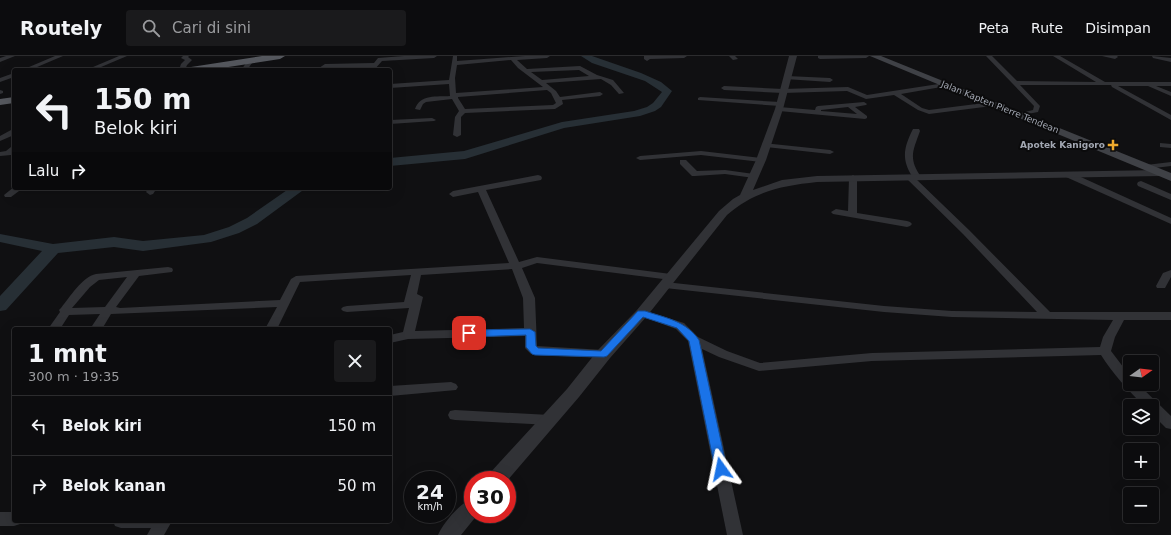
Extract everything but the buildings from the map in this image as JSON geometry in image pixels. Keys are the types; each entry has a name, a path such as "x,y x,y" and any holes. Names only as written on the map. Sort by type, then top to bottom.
{"highway":[{"path":"203,68 280,56"},
{"path":"226,68 247,66 264,58 291,56"},
{"path":"0,95 12,99"}],"main road":[{"name":"Jalan Kapten Pierre Tendean","path":"874,56 1165,175"}],"street":[{"path":"0,60 12,56"},
{"path":"30,68 60,56"},
{"path":"94,68 124,56"},
{"path":"183,68 184,64 189,60 184,58 186,56"},
{"path":"322,68 325,66 378,61 401,57 434,56"},
{"path":"455,56 451,82 454,96 463,111"},
{"path":"454,63 547,56"},
{"path":"647,59 646,57 684,56"},
{"path":"745,198 761,160 780,106 793,56"},
{"path":"820,57 866,56"},
{"path":"989,56 1037,106 1036,111 1019,115"},
{"path":"1056,56 1133,96 1171,118"},
{"path":"1105,56 1115,57"},
{"path":"1156,56 1171,60"},
{"path":"39,58 50,60"},
{"path":"456,135 458,117 463,111 547,108 555,107 560,104 554,92 525,71 513,59"},
{"path":"525,71 580,68 586,72 598,88"},
{"path":"566,73 586,72"},
{"path":"0,81 12,76"},
{"path":"787,78 830,80"},
{"path":"0,81 12,83"},
{"path":"392,86 451,82"},
{"path":"542,82 598,88"},
{"path":"557,99 615,83 620,93"},
{"path":"1016,83 1171,84"},
{"path":"724,88 783,91 848,89 866,97 945,85"},
{"path":"1147,85 1171,94"},
{"path":"418,110 420,103 424,100 549,88"},
{"path":"578,88 598,88"},
{"path":"732,92 734,101"},
{"path":"895,93 926,112 992,104"},
{"path":"1133,96 1144,95"},
{"path":"700,99 780,106 817,114 865,117 850,106"},
{"path":"817,114 818,108 864,104"},
{"path":"392,122 432,120"},
{"path":"916,131 907,156 913,178 1047,316"},
{"path":"0,139 12,133"},
{"path":"0,142 10,150 0,158"},
{"path":"766,145 830,152"},
{"path":"1163,145 1171,146"},
{"path":"640,158 701,153 761,160"},
{"path":"683,162 695,174 725,172 754,176"},
{"path":"1146,167 1171,164"},
{"path":"1069,175 1171,221"},
{"path":"504,471 550,420 604,354 642,314 723,214 737,201 782,183 817,179 1165,175"},
{"path":"453,194 482,190 538,178"},
{"path":"852,215 853,178"},
{"path":"1141,184 1171,197"},
{"path":"8,195 16,190"},
{"path":"482,190 517,266 529,298 531,347 535,351 604,354"},
{"path":"836,212 907,224"},
{"path":"511,254 537,260 668,281 884,309 952,314 1120,317 1171,316"},
{"path":"272,327 296,279 517,266 537,260"},
{"path":"55,327 66,312 65,310 86,285 96,276 168,270"},
{"path":"347,308 409,305 420,271"},
{"path":"408,335 420,271"},
{"path":"97,327 136,273"},
{"path":"1161,286 1167,274 1171,274"},
{"path":"66,312 108,310 120,311 284,302"},
{"path":"642,314 680,326 689,333 694,340 734,535"},
{"path":"1120,317 1108,337 1105,351 1128,384 1171,424"},
{"path":"392,339 408,335 530,332"},
{"path":"694,340 723,354 758,367 872,357 1105,351"},
{"path":"392,391 451,387"},
{"path":"455,415 550,420"},
{"path":"448,535 464,516"},
{"path":"0,519 12,519"},
{"path":"155,535 163,523"}],"waterway":[{"path":"392,162 465,155 562,125 636,114 651,109 657,105 667,91 648,79 595,61 585,56"},
{"path":"53,249 114,242 143,246 206,239 234,230 252,221 296,190"},
{"path":"0,238 53,249"},
{"path":"0,306 53,249"}],"place":[{"name":"Apotek Kanigoro","path":"1113,145"}],"route":[{"path":"469,333 530,332 531,348 535,351 604,354 642,314 680,326 689,333 694,340 721,469"}]}
